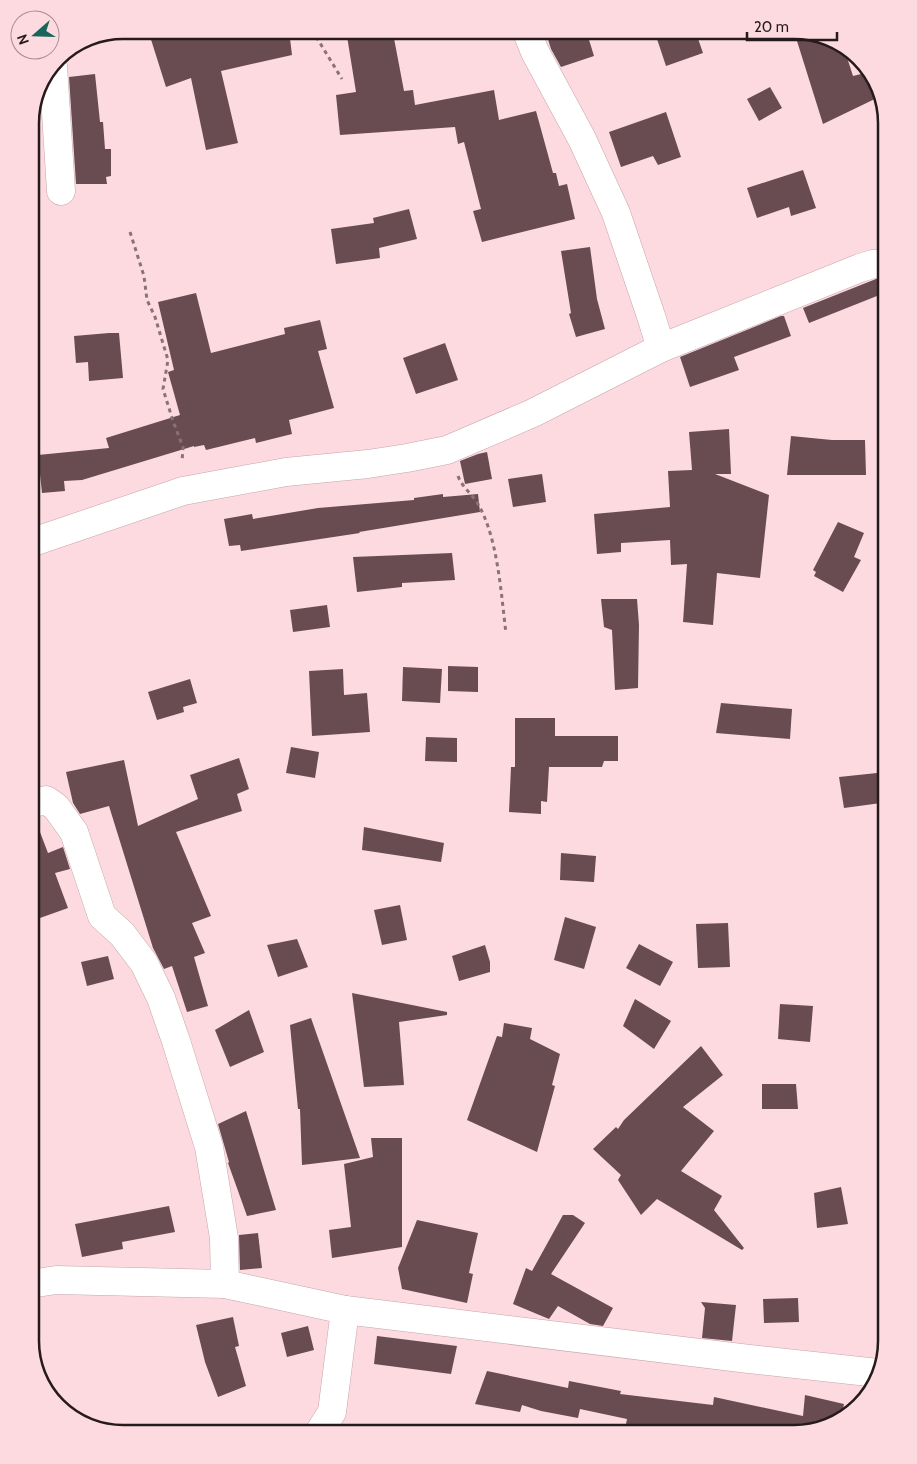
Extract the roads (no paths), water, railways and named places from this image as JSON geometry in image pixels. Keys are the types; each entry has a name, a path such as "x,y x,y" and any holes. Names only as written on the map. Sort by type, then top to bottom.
{"street":[{"path":"530,39 582,139 616,213 652,316 661,348"},
{"path":"54,76 61,191"},
{"path":"39,540 183,491 286,472 368,464 447,450 533,413 661,348 860,268 878,264"},
{"path":"39,802 46,800 56,807 74,832 102,916 122,934 144,963 161,998 209,1147 224,1238 226,1284"},
{"path":"39,1283 56,1280 226,1284 345,1310 872,1372"},
{"path":"324,1425 332,1412 345,1310"}]}
